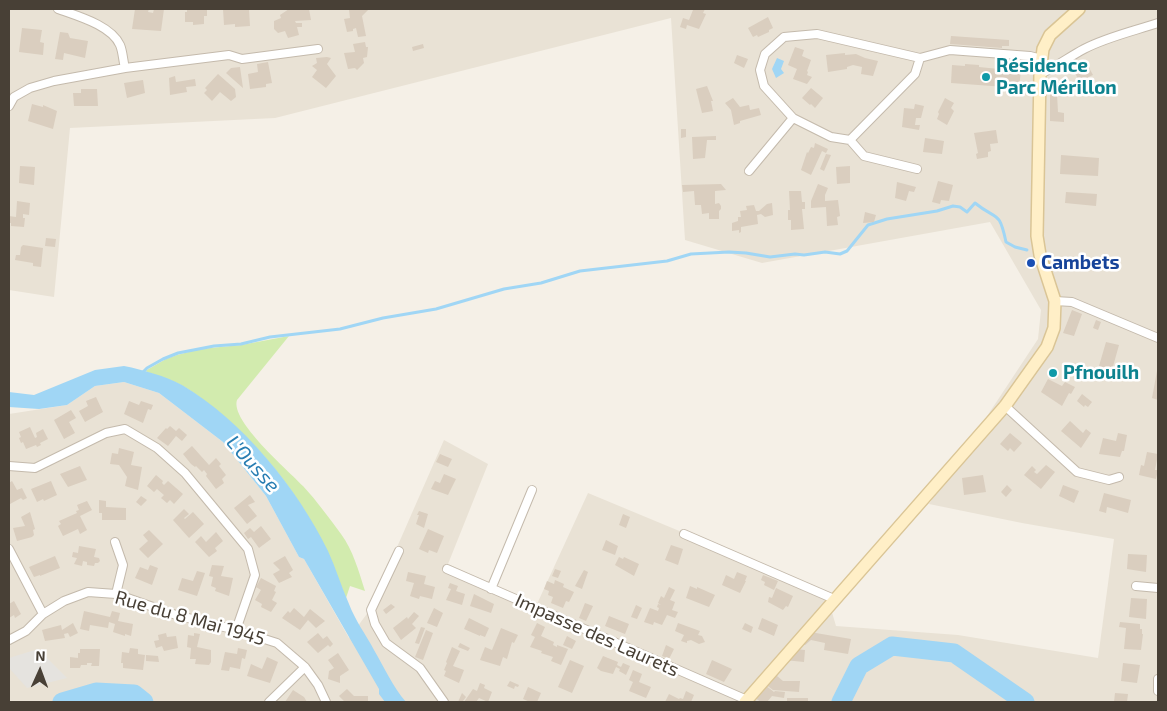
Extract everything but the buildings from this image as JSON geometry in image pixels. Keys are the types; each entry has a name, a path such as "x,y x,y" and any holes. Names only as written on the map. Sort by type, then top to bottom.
{"street":[{"path":"58,9 89,20 111,33 120,45 125,68"},
{"path":"746,701 1005,406 1047,347 1054,328 1055,301 1040,255 1037,236 1040,74 1043,49 1050,35 1079,9"},
{"path":"1040,74 1054,68 1084,48 1158,23"},
{"path":"917,169 864,156 850,140 831,137 793,118 764,86 760,70 765,54 784,37 817,34 920,58 950,50 1030,56 1042,59"},
{"path":"9,106 14,97 30,88 54,81 125,68 229,55 242,59 318,49"},
{"path":"850,140 915,74 920,58"},
{"path":"749,171 793,118"},
{"path":"1055,301 1072,302 1158,338"},
{"path":"1005,406 1077,472 1109,480 1119,477"},
{"path":"9,466 35,468 106,433 125,429 157,448 186,473 248,549 255,574 236,630"},
{"path":"492,588 532,490"},
{"path":"684,534 834,599"},
{"path":"115,542 123,565 116,594"},
{"path":"9,550 43,614"},
{"path":"400,551 371,610 375,624 386,642 420,668 444,702"},
{"name":"Impasse des Laurets","path":"447,569 746,701"},
{"path":"1136,586 1158,588"},
{"name":"Rue du 8 Mai 1945","path":"9,640 26,631 43,614 64,601 88,592 116,594 176,615 236,630 277,643 305,667 318,685 326,702"},
{"path":"269,702 305,667"},
{"path":"1158,679 1158,691"}],"shaded area":[{"path":"9,9 1158,9 1158,702 9,702 9,414 67,405 95,386 124,382 159,393 223,442 266,496 299,557 304,559 349,638 369,611 444,440 488,464 448,564 537,604 588,493 826,592 836,626 958,635 1098,658 1114,539 929,504 1038,339 1041,310 990,222 762,263 685,240 671,18 275,118 70,128 54,297 9,290"},
{"path":"38,649 67,678 27,688 9,668 9,658"}],"green space":[{"path":"289,336 237,400 237,409 251,432 308,492 345,540 355,561 365,591 350,586 346,598 322,542 302,506 265,457 221,414 197,395 177,383 145,371 166,359 200,349 241,345"}],"water":[{"path":"777,58 784,61 781,69 784,73 776,78 772,69"},
{"name":"L'Ousse","path":"124,366 139,369 182,385 226,417 266,458 284,480 316,528 331,557 354,616 406,702 385,702 379,694 379,689 304,559 299,557 266,496 223,442 159,393 124,382 95,386 67,405 39,409 9,407 9,392 34,395 95,370"}],"waterway":[{"path":"143,372 163,359 178,353 214,346 241,344 270,337 340,329 383,318 436,309 504,289 541,283 580,271 667,261 691,254 729,252 770,257 825,252 840,254 847,251 868,225 887,219 937,211 953,206 960,207 967,212 975,203 999,220 1006,242 1027,250"},
{"name":"L'Ousse","path":"841,702 859,666 892,646 954,653 1025,702"},
{"path":"62,702 96,692 134,694 144,702"}],"place":[{"name":"Résidence Parc Mérillon","path":"986,77"},
{"name":"Cambets","path":"1031,263"},
{"name":"Pfnouilh","path":"1053,373"}]}
